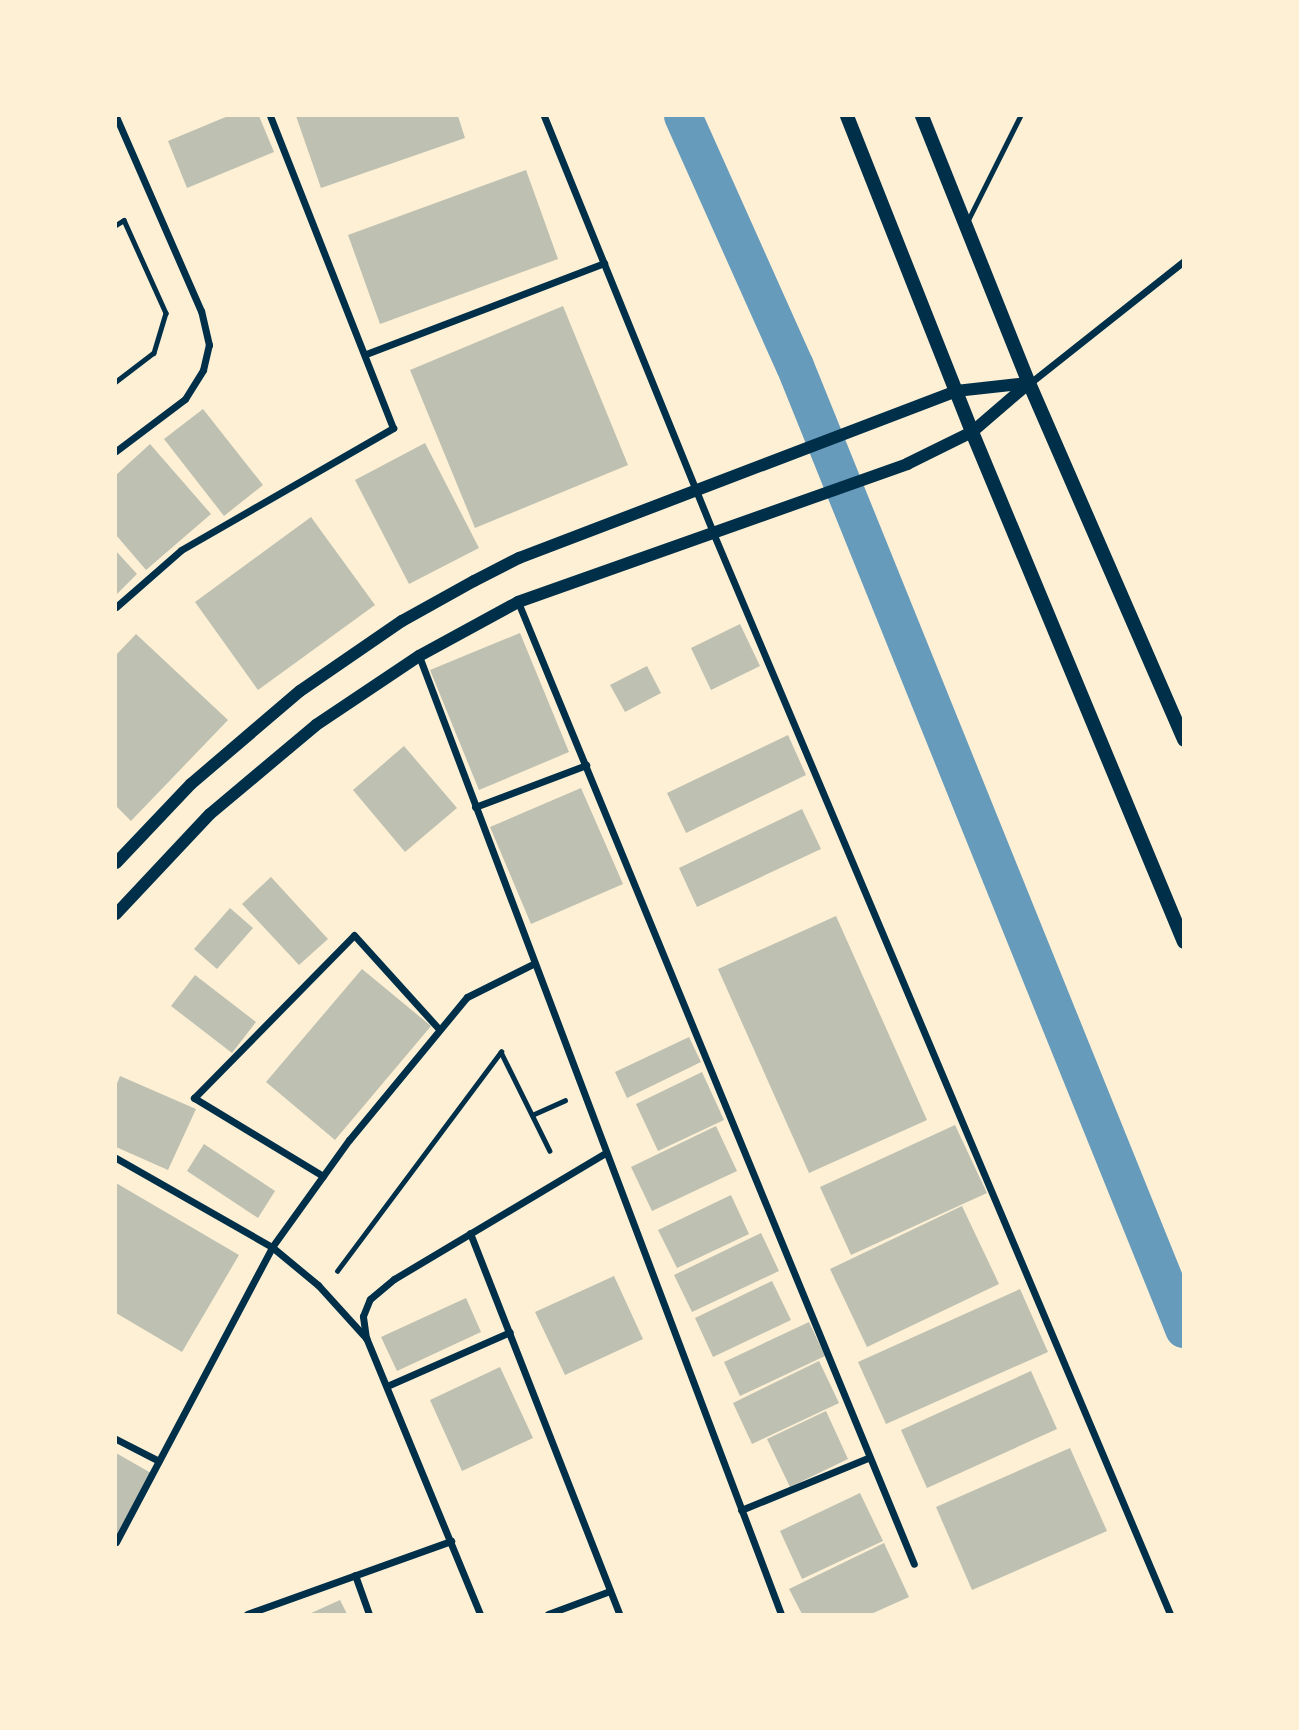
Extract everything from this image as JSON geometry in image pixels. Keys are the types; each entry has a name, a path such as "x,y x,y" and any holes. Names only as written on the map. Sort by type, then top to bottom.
{"main road":[{"path":"847,116 972,432 1184,942"},
{"path":"922,116 1029,383 1184,740"}],"street":[{"path":"116,116 201,311 209,345 203,370 185,398 116,451"},
{"path":"116,607 181,550 393,428 270,116"},
{"path":"544,116 714,535 1171,1615"},
{"path":"116,142 124,137"},
{"path":"116,914 210,814 316,725 419,656 517,602 714,535 907,464 972,432 1029,383 1184,261"},
{"path":"366,354 604,263"},
{"path":"116,863 191,783 300,691 402,621 519,558 698,494 956,391 1029,383"},
{"path":"517,602 914,1564"},
{"path":"419,656 533,964 781,1615"},
{"path":"475,807 586,765"},
{"path":"323,1176 194,1098 354,935 439,1029"},
{"path":"116,1542 272,1247 323,1176 467,997 533,964"},
{"path":"480,1615 366,1338 363,1317 370,1299 470,1233 605,1153"},
{"path":"116,1158 272,1247 318,1284 366,1338"},
{"path":"470,1233 619,1615"},
{"path":"387,1386 510,1332"},
{"path":"116,1439 159,1461"},
{"path":"741,1510 870,1457"},
{"path":"247,1615 451,1541"},
{"path":"355,1575 369,1615"},
{"path":"548,1615 610,1591"}],"lane":[{"path":"966,225 1020,116"}],"path":[{"path":"116,225 124,220 166,313 154,353 116,382"},
{"path":"331,1279 501,1052 550,1151"},
{"path":"532,1115 582,1093"}],"building":[{"path":"228,116 259,116 274,152 187,188 168,141"},
{"path":"296,116 458,116 465,138 321,188"},
{"path":"526,170 558,259 380,324 348,235"},
{"path":"563,306 628,465 475,528 410,370"},
{"path":"203,409 263,485 224,516 164,439"},
{"path":"425,443 479,548 409,584 355,480"},
{"path":"150,444 211,514 146,570 116,535 116,475"},
{"path":"311,517 375,605 258,690 195,602"},
{"path":"116,551 137,574 116,595"},
{"path":"740,624 760,666 711,690 691,648"},
{"path":"520,633 569,752 479,790 430,670"},
{"path":"136,634 228,720 131,821 116,806 116,655"},
{"path":"647,666 661,693 625,712 610,685"},
{"path":"788,735 806,775 686,833 667,793"},
{"path":"404,746 457,808 405,852 353,790"},
{"path":"581,788 623,884 531,924 490,827"},
{"path":"802,809 821,849 697,907 679,868"},
{"path":"271,877 328,939 299,965 242,904"},
{"path":"230,908 253,928 217,969 194,949"},
{"path":"836,916 927,1120 809,1173 718,969"},
{"path":"362,969 431,1026 335,1140 266,1082"},
{"path":"195,975 256,1022 232,1053 171,1006"},
{"path":"689,1037 701,1062 627,1098 615,1072"},
{"path":"702,1072 724,1120 658,1151 636,1104"},
{"path":"120,1076 196,1109 168,1170 116,1147 116,1086"},
{"path":"955,1125 987,1193 851,1255 820,1187"},
{"path":"716,1126 737,1171 652,1211 631,1167"},
{"path":"204,1144 275,1191 258,1218 187,1171"},
{"path":"116,1183 239,1255 182,1352 116,1313"},
{"path":"731,1195 749,1234 677,1268 658,1230"},
{"path":"962,1206 999,1284 867,1347 830,1269"},
{"path":"761,1233 779,1271 692,1312 674,1275"},
{"path":"614,1276 643,1339 565,1375 535,1312"},
{"path":"772,1281 791,1320 713,1357 695,1318"},
{"path":"1020,1289 1048,1352 886,1424 858,1362"},
{"path":"466,1298 481,1332 397,1371 381,1337"},
{"path":"809,1322 825,1356 740,1396 724,1362"},
{"path":"819,1361 839,1403 752,1444 733,1403"},
{"path":"500,1367 533,1438 462,1471 430,1400"},
{"path":"1031,1371 1057,1429 927,1488 901,1430"},
{"path":"826,1411 848,1459 790,1487 767,1439"},
{"path":"1070,1448 1107,1531 972,1590 936,1507"},
{"path":"116,1453 151,1473 116,1536"},
{"path":"860,1493 883,1541 802,1579 780,1531"},
{"path":"884,1543 909,1597 871,1614 802,1614 789,1589"},
{"path":"340,1600 347,1614 309,1614"}],"waterway":[{"path":"683,116 795,366 1184,1329"}]}
